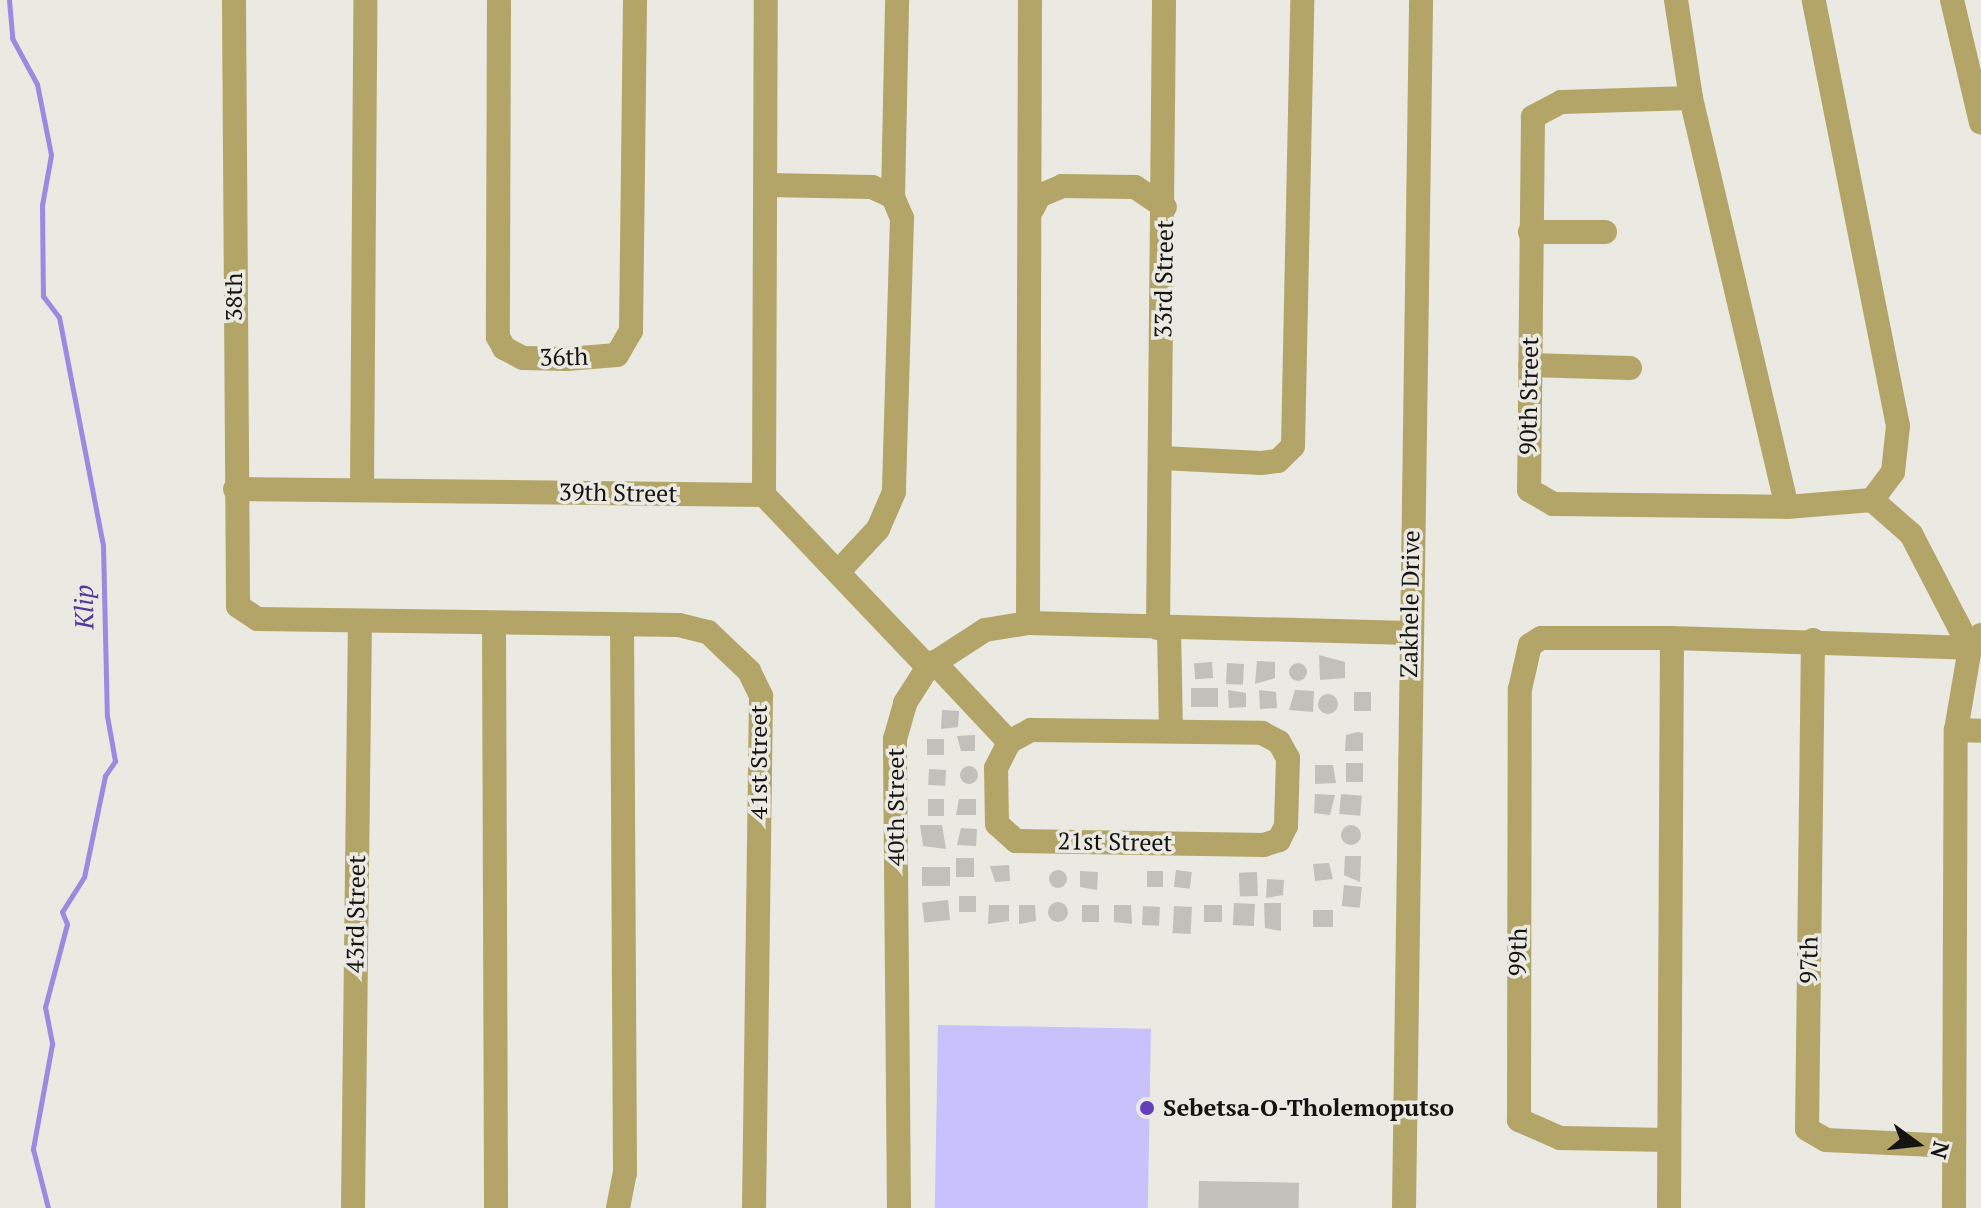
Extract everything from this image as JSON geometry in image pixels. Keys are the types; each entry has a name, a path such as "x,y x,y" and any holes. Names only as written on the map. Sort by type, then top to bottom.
{"street":[{"name":"38th","path":"233,594 234,0"},
{"path":"362,490 365,0"},
{"name":"36th","path":"499,0 498,337 523,358 567,359 617,355 631,331 635,0"},
{"path":"766,0 764,495 1009,742"},
{"path":"839,571 878,529 894,492 902,218 893,197 897,0"},
{"path":"1028,623 1033,208 1030,0"},
{"path":"1164,0 1165,207"},
{"path":"1162,458 1261,463 1278,461 1293,446 1302,0"},
{"name":"Zakhele Drive","path":"1404,1208 1421,0"},
{"path":"1676,0 1691,98 1787,507"},
{"path":"1814,0 1898,426 1893,472 1872,500 1911,534 1975,641 1956,730 1954,1208"},
{"path":"1952,0 1980,111"},
{"name":"90th Street","path":"1691,98 1561,102 1538,110 1532,127 1527,479 1534,496 1553,504 1787,507 1872,500"},
{"path":"767,185 872,187 893,197"},
{"name":"33rd Street","path":"1033,208 1039,196 1062,186 1135,187 1165,207 1162,458 1164,628 1171,730"},
{"path":"1530,232 1605,232"},
{"path":"1530,365 1630,368"},
{"name":"39th Street","path":"235,489 764,495"},
{"name":"41st Street","path":"233,594 244,613 257,619 622,625 708,632 749,671 761,696 754,1208"},
{"name":"43rd Street","path":"353,1208 360,621"},
{"path":"494,623 496,1208"},
{"name":"40th Street","path":"899,1208 895,739 905,703 931,665 985,630 1028,623 1410,633"},
{"path":"618,1208 625,1173 622,625"},
{"name":"99th","path":"1669,1140 1560,1138 1519,1120 1520,689 1526,653 1541,638 1672,638"},
{"path":"1669,1208 1672,638 1975,641"},
{"name":"97th","path":"1813,640 1807,1129 1826,1140 1954,1146"},
{"name":"21st Street","path":"1031,730 1171,730 1262,733 1279,742 1288,758 1286,826 1279,840 1252,845 1016,841 1000,832 996,815 996,768 1009,742 1031,730"},
{"path":"1956,730 1981,731"}],"shaded area":[{"path":"938,1025 1151,1029 1148,1208 935,1208"}],"building":[{"path":"1319,655 1345,662 1345,678 1320,680"},
{"path":"1257,661 1275,662 1275,678 1255,684"},
{"path":"1212,662 1213,678 1195,679 1194,663"},
{"path":"1227,663 1244,664 1243,685 1226,684"},
{"path":"1294,663 1302,663 1307,672 1305,679 1294,681 1289,676 1289,668"},
{"path":"1191,688 1218,688 1218,707 1191,707"},
{"path":"1228,690 1246,693 1246,707 1229,708"},
{"path":"1259,690 1276,692 1277,708 1260,709"},
{"path":"1295,690 1314,691 1313,712 1289,710"},
{"path":"1354,692 1371,692 1371,711 1354,711"},
{"path":"1328,694 1335,697 1338,704 1335,711 1328,714 1321,711 1318,704 1321,697"},
{"path":"942,710 959,711 958,727 941,729"},
{"path":"1363,733 1363,751 1345,751 1346,735"},
{"path":"975,735 975,751 961,751 957,736"},
{"path":"927,739 944,739 944,755 927,755"},
{"path":"1346,763 1363,763 1363,782 1346,782"},
{"path":"1315,765 1333,765 1336,783 1315,784"},
{"path":"965,766 973,766 978,775 976,782 965,784 960,779 960,771"},
{"path":"929,769 946,770 945,786 928,785"},
{"path":"1315,794 1335,795 1330,815 1314,813"},
{"path":"1341,794 1362,796 1360,816 1339,814"},
{"path":"928,799 944,799 944,816 928,816"},
{"path":"959,799 976,799 976,815 956,815"},
{"path":"920,825 942,825 946,849 923,846"},
{"path":"1351,825 1358,828 1361,835 1358,842 1351,845 1344,842 1341,835 1344,828"},
{"path":"961,828 977,829 976,846 957,845"},
{"path":"1345,856 1361,856 1360,882 1344,875"},
{"path":"956,858 974,858 974,877 956,877"},
{"path":"1329,863 1333,879 1315,881 1313,864"},
{"path":"1009,865 1010,881 995,882 990,866"},
{"path":"922,867 950,867 950,886 922,886"},
{"path":"1054,870 1062,870 1067,879 1065,886 1054,888 1049,883 1049,875"},
{"path":"1176,870 1192,872 1190,889 1174,887"},
{"path":"1080,871 1098,872 1097,890 1080,887"},
{"path":"1147,871 1163,871 1163,887 1147,887"},
{"path":"1257,872 1258,896 1240,897 1239,873"},
{"path":"1267,879 1284,880 1283,895 1266,898"},
{"path":"1344,885 1362,887 1360,908 1342,906"},
{"path":"959,896 976,896 976,912 959,912"},
{"path":"948,900 950,920 924,923 922,903"},
{"path":"1058,902 1065,905 1068,912 1065,919 1058,922 1051,919 1048,912 1051,905"},
{"path":"1234,903 1255,904 1254,926 1233,925"},
{"path":"1264,903 1281,903 1281,931 1265,928"},
{"path":"989,905 1009,905 1009,921 988,924"},
{"path":"1019,905 1035,905 1036,921 1019,924"},
{"path":"1082,905 1099,905 1099,922 1082,922"},
{"path":"1114,905 1131,905 1132,924 1114,922"},
{"path":"1204,905 1222,905 1222,922 1204,922"},
{"path":"1143,906 1160,907 1159,926 1142,925"},
{"path":"1174,906 1192,907 1191,934 1173,933"},
{"path":"1313,910 1333,910 1333,927 1313,927"},
{"path":"1199,1181 1299,1183 1299,1208 1199,1208"}],"waterway":[{"name":"Klip","path":"9,0 12,38 37,84 51,155 42,205 43,296 59,317 103,545 107,716 115,761 105,776 84,877 62,912 67,924 45,1007 52,1044 33,1149 48,1208"}],"place":[{"name":"Sebetsa-O-Tholemoputso","path":"1147,1108"}]}
